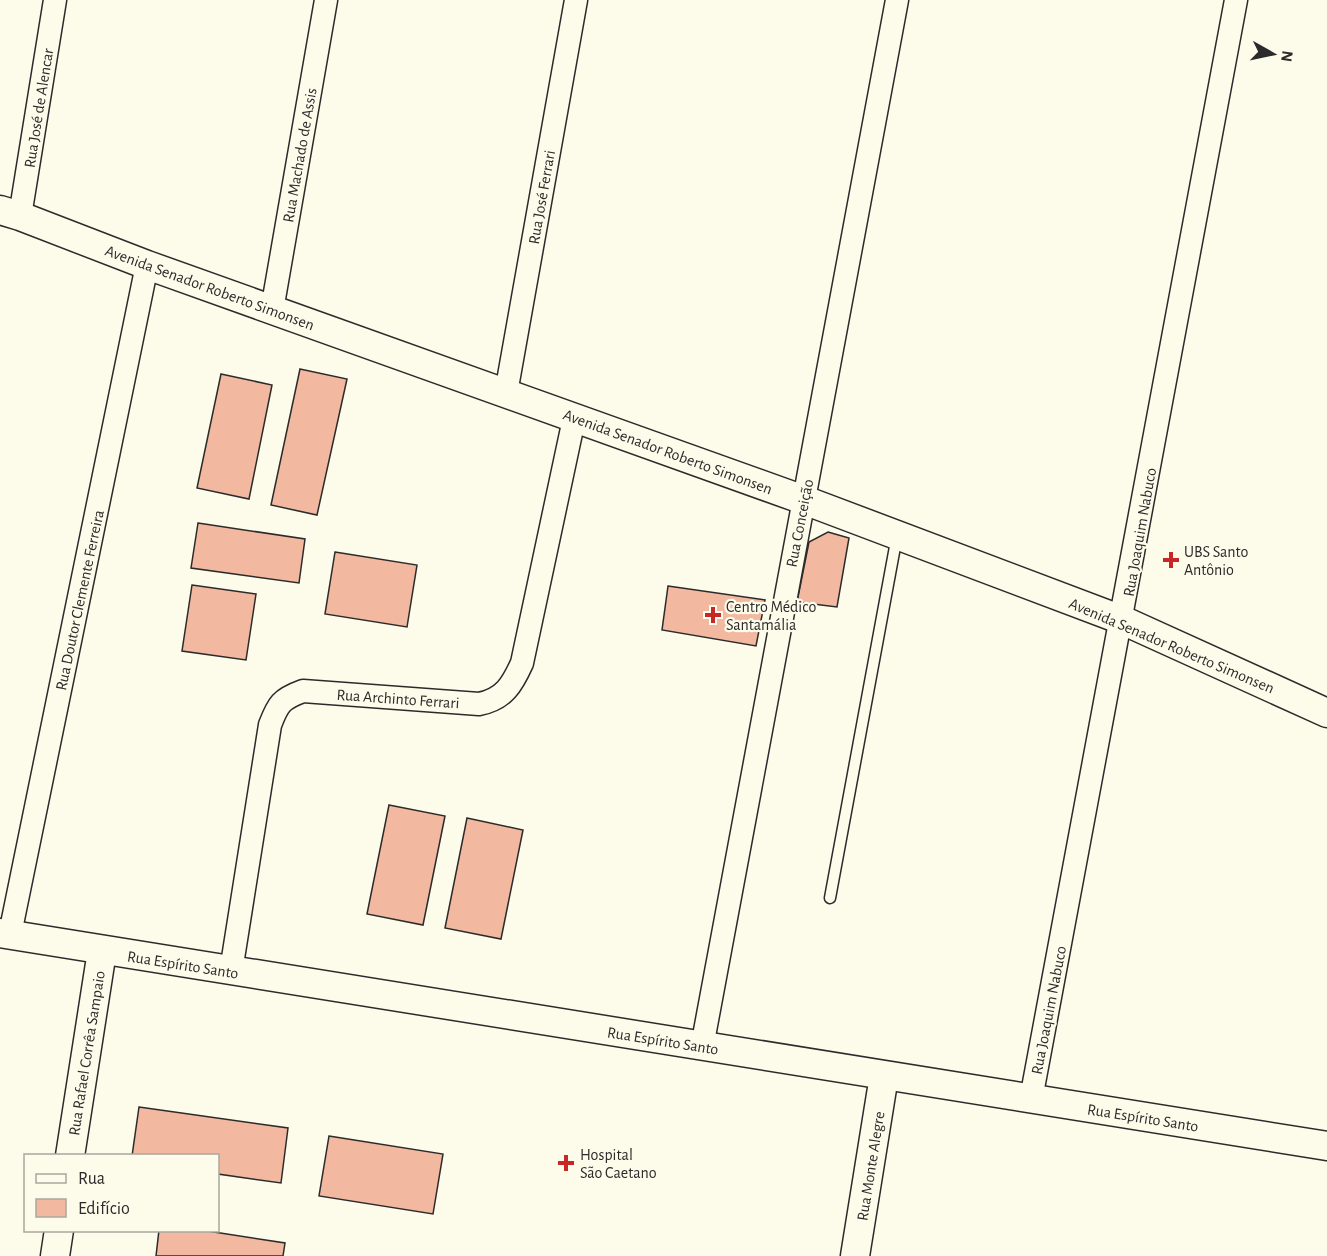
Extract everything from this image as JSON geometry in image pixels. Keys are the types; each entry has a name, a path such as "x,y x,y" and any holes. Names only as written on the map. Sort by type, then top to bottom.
{"street":[{"name":"Rua José de Alencar","path":"10,213 55,0"},
{"name":"Rua Machado de Assis","path":"272,310 326,0"},
{"name":"Rua José Ferrari","path":"506,393 576,0"},
{"name":"Rua Conceição","path":"702,1047 897,0"},
{"name":"Rua Joaquim Nabuco","path":"1031,1099 1236,0"},
{"name":"Avenida Senador Roberto Simonsen","path":"10,213 147,265 804,500 1122,620 1327,713"},
{"name":"Rua Doutor Clemente Ferreira","path":"5,934 147,265"},
{"name":"Rua Archinto Ferrari","path":"231,971 270,725 276,708 285,697 303,691 480,704 504,695 522,663 574,418"},
{"name":"Rua Espírito Santo","path":"5,934 1327,1146"},
{"name":"Rua Rafael Corrêa Sampaio","path":"70,1154 102,951"},
{"name":"Rua Monte Alegre","path":"855,1256 884,1076"},
{"path":"55,1256 59,1232"}],"lane":[{"path":"830,898 897,536"}],"building":[{"path":"300,369 347,379 317,515 271,505"},
{"path":"221,374 272,385 249,499 197,488"},
{"path":"198,523 305,539 299,583 191,568"},
{"path":"828,532 849,538 837,607 797,602 809,542"},
{"path":"335,552 417,565 407,627 325,614"},
{"path":"192,585 256,594 246,660 182,651"},
{"name":"Centro Médico Santamália","path":"668,586 765,600 756,646 662,630"},
{"path":"389,805 445,816 423,925 367,914"},
{"path":"467,818 523,830 501,939 445,928"},
{"path":"139,1107 288,1128 281,1183 219,1174 219,1154 132,1154"},
{"path":"329,1136 443,1154 433,1214 319,1196"},
{"path":"159,1232 214,1232 285,1243 283,1256 156,1256"}],"place":[{"name":"UBS Santo Antônio","path":"1171,560"},
{"name":"Centro Médico Santamália","path":"713,615"},
{"name":"Hospital São Caetano","path":"566,1163"}]}
